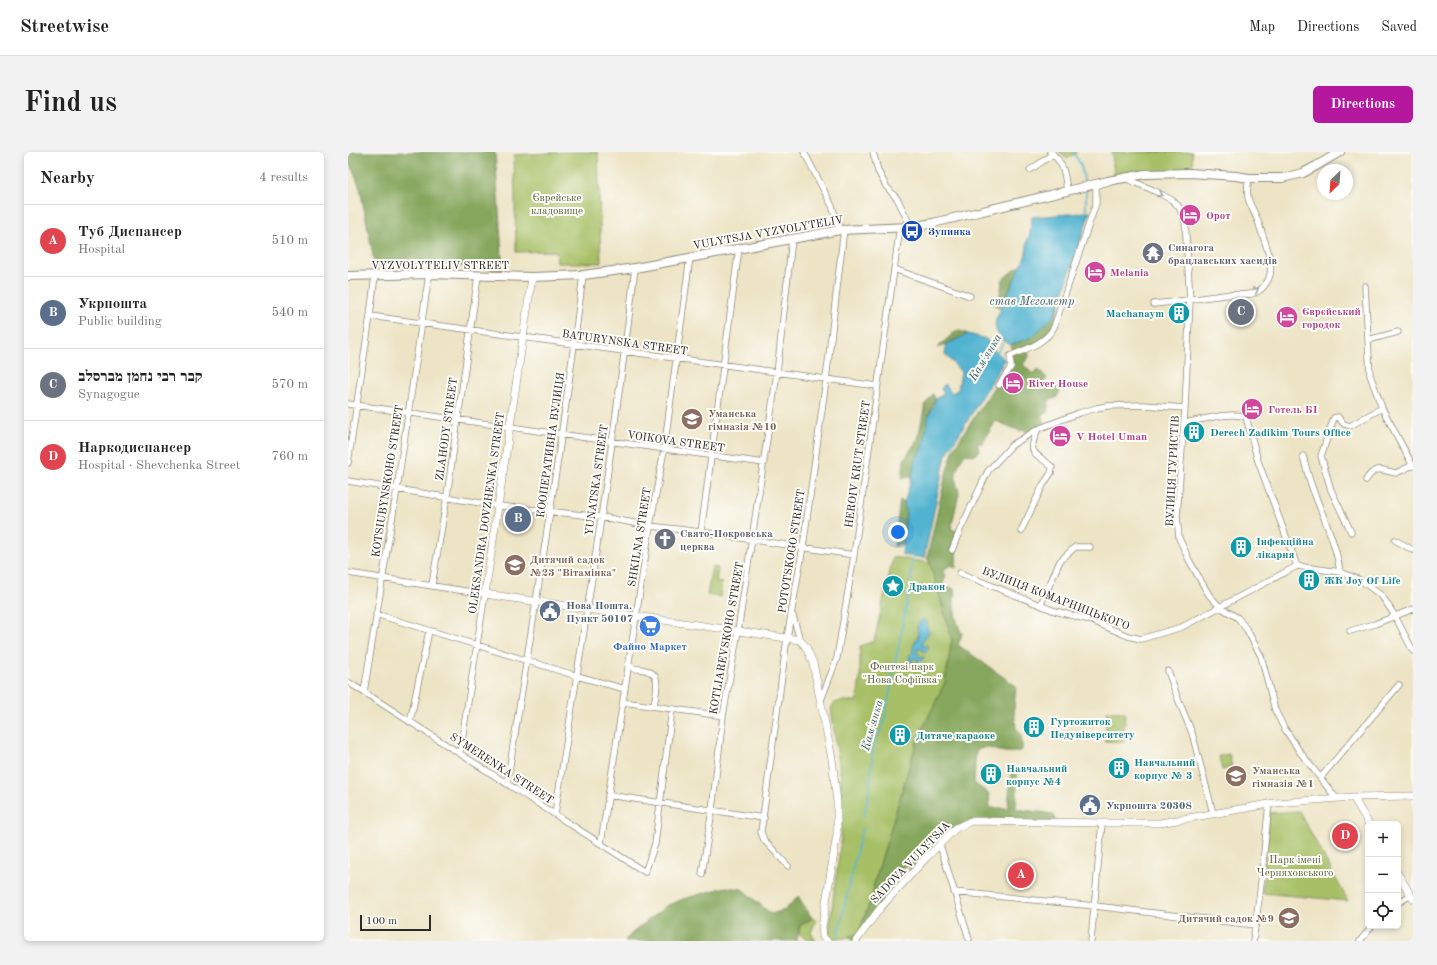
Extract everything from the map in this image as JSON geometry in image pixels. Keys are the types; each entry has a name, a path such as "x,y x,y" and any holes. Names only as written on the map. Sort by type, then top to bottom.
{"main road":[{"path":"1094,185 1145,174 1189,174 1249,178 1282,178 1303,173 1340,152"},
{"name":"VULYTSJA VYZVOLYTELIV","path":"532,277 583,275 635,268 842,229 911,227 1094,185"},
{"name":"VYZVOLYTELIV STREET","path":"348,276 429,274 532,277"}],"street":[{"path":"804,152 832,206 842,229"},
{"path":"873,152 878,170 886,186 898,200 911,227"},
{"path":"1030,170 1051,153 1063,167 1067,191"},
{"name":"ВУЛИЦЯ ТУРИСТІВ","path":"1125,178 1172,200 1179,207 1184,220 1190,300 1186,408 1177,516 1178,538 1209,595 1220,607 1238,618 1247,630 1261,656 1276,710 1283,726 1300,752 1336,798"},
{"path":"1154,304 1225,295 1246,294 1260,290 1269,278 1270,268 1268,251 1256,216 1247,199 1246,190 1249,178"},
{"path":"999,386 1011,367 1010,356 1043,340 1051,334 1096,204 1094,185"},
{"name":"HEROIV KRUT STREET","path":"821,700 837,658 854,555 900,227"},
{"name":"POTOTSKOGO STREET","path":"788,866 764,840 761,832 787,638 803,547 826,380 842,229"},
{"name":"KOTLIAREVSKOHO STREET","path":"702,874 712,810 723,716 738,631 777,373 792,238"},
{"path":"701,532 739,248"},
{"name":"SHKILNA STREET","path":"601,843 650,526 664,450 690,257"},
{"name":"YUNATSKA STREET","path":"555,814 602,517 635,268"},
{"path":"894,269 970,296"},
{"name":"KOTSIUBYNSKOHO STREET","path":"364,692 397,489 429,274"},
{"path":"348,463 358,406 375,275"},
{"name":"КООПЕРАТИВНА ВУЛИЦЯ","path":"507,784 551,511 583,275"},
{"name":"ZLAHODY STREET","path":"432,586 447,496 478,276"},
{"name":"OLEKSANDRA DOVZHENKA STREET","path":"460,752 499,506 532,277"},
{"path":"1365,286 1370,375 1382,408 1413,466 1396,473 1380,469 1376,470 1366,480"},
{"name":"BATURYNSKA STREET","path":"370,316 877,386"},
{"path":"1368,340 1398,332"},
{"name":"VOIKOVA STREET","path":"348,404 764,463"},
{"path":"952,550 988,471 1012,445 1038,429 1079,413 1107,406 1144,405 1186,408"},
{"path":"1351,532 1331,490 1322,456 1334,418 1338,417 1344,424 1350,426 1382,408"},
{"path":"1184,423 1230,415 1246,417 1258,461 1297,566 1340,572 1360,580 1382,596 1395,616 1413,651"},
{"path":"1021,531 1043,485 1052,470 1052,467 1037,456 1034,451 1032,445 1038,429"},
{"path":"1303,456 1312,486 1333,541 1340,572"},
{"path":"348,481 447,496 499,506 602,517 650,526 701,532 854,555"},
{"path":"1395,540 1413,550"},
{"path":"1041,604 1060,561 1075,547 1090,547"},
{"name":"ВУЛИЦЯ КОМАРНИЦЬКОГО","path":"960,573 1041,604 1055,611 1090,620 1128,636 1141,639 1182,627 1297,566"},
{"path":"348,573 800,640"},
{"path":"1350,631 1375,624 1413,609"},
{"path":"376,614 526,661 625,689"},
{"path":"792,614 800,640 806,647 813,663 832,759 837,802 836,834 822,927 823,936 827,941"},
{"path":"410,722 429,630"},
{"path":"629,665 633,668 648,670 656,676 657,682 654,706"},
{"path":"1168,671 1192,732 1213,813"},
{"name":"SYMERENKA STREET","path":"348,682 460,752 507,784 645,872 655,844 661,802"},
{"path":"1321,777 1399,685"},
{"path":"623,702 723,716"},
{"path":"661,802 672,709"},
{"path":"608,795 764,818"},
{"name":"SADOVA VULYTSJA","path":"856,941 881,907 940,844 956,828 971,822 1160,822 1269,803 1353,797 1413,796"},
{"path":"1353,797 1367,821"},
{"path":"1253,941 1269,803"},
{"path":"1091,941 1102,823"},
{"path":"940,844 969,939"},
{"path":"1401,879 1412,897 1401,902"},
{"path":"954,892 1095,906 1255,925"},
{"path":"1360,941 1370,929"}],"green space":[{"path":"348,152 495,152 503,270 446,265 375,266 360,188 351,166 348,165"},
{"name":"Єврейське кладовище","path":"564,152 598,152 601,263 557,263 556,251 516,252 514,155"},
{"path":"1059,152 1077,152 1067,159"},
{"path":"1112,152 1192,152 1193,172 1114,177"},
{"path":"1021,266 1000,308 993,304 1000,294 1003,279"},
{"path":"1064,290 1051,334 1028,347 1029,357 1023,364 1033,374 1038,369 1047,378 1043,383 1051,389 1057,387 1060,391 1056,398 1049,400 1047,412 1042,415 1045,422 1027,432 1023,430 1020,431 996,421 982,443 977,443 979,450 975,455 965,454 959,463 956,473 956,482 959,493 951,529 959,532 957,538 956,568 951,565 943,570 946,576 943,583 943,592 949,587 954,589 955,614 962,634 958,645 1016,686 1014,708 1016,728 1020,732 1022,738 1022,750 1015,752 1004,752 987,747 976,750 974,783 989,794 990,808 1008,808 1011,772 1018,767 1016,809 1053,814 1056,823 971,821 956,828 913,872 908,866 896,869 884,881 887,900 856,941 852,941 849,936 858,935 873,894 874,884 917,741 945,682 952,640 930,563 927,558 946,474 954,448 1011,361 1013,351 1011,345 1032,337 1053,316"},
{"path":"957,330 968,334 937,348"},
{"path":"933,394 935,399 928,417 923,449 915,459 912,477 902,478 904,460 918,439 925,405"},
{"path":"900,500 904,503 906,513 903,543 894,546"},
{"name":"Фентезі парк \"Нова Софіївка\"","path":"893,557 930,563 952,640 945,682 917,741 874,884 873,893 858,935 840,939 833,938 828,937 841,840 841,778 831,709 834,703 842,701 857,701 860,677 860,646 874,641"},
{"path":"712,567 718,568 716,582 722,583 720,597 707,595"},
{"path":"1107,711 1125,712 1124,742 1105,741"},
{"path":"1229,754 1232,767 1222,770 1219,756"},
{"name":"Парк імені Черняховського","path":"1299,811 1348,901 1262,893 1269,813"},
{"path":"726,887 742,889 771,914 785,910 798,896 812,918 799,926 797,941 625,941 631,934 666,906 683,899"},
{"path":"813,918 816,919 811,933 816,941 811,941 799,934 800,926"}],"water":[{"name":"став Мегометр","path":"1090,212 1054,316 1032,337 1011,345 998,334 995,323 1025,257 1032,217"},
{"path":"968,334 986,339 993,349 1005,360 946,455 924,558 902,555 906,513 904,503 912,477 915,459 923,449 928,417 934,406 935,399 944,394 941,389 945,384 951,393 958,390 961,372 945,354 947,344"},
{"path":"922,620 927,622 929,632 922,643 923,646 927,645 928,648 925,653 922,649 918,649 917,652 920,657 924,658 918,664 915,663 918,659 913,658 913,664 910,662 909,656 913,652 913,646 918,636 917,626"}],"waterway":[{"name":"Кам'янка","path":"1073,152 1081,165 1085,184"},
{"name":"Кам'янка","path":"1086,189 1086,213"},
{"name":"Кам'янка","path":"996,355 1004,341"},
{"name":"Кам'янка","path":"910,582 913,556"},
{"name":"Кам'янка","path":"864,816 869,793 873,749 884,722 909,592"},
{"name":"Кам'янка","path":"838,936 862,827"}],"place":[{"name":"Орот","path":"1190,215"},
{"name":"Зупинка","path":"912,231"},
{"name":"Синагога брацлавських хасидів","path":"1153,253"},
{"name":"Melania","path":"1095,272"},
{"name":"קבר רבי נחמן מברסלב","path":"1241,312"},
{"name":"Machanaym","path":"1179,313"},
{"name":"Єврєйський городок","path":"1287,317"},
{"name":"River House","path":"1013,383"},
{"name":"Готель БІ","path":"1252,409"},
{"name":"Уманська гімназія №10","path":"692,419"},
{"name":"Derech Zadikim Tours Office","path":"1194,432"},
{"name":"V Hotel Uman","path":"1060,436"},
{"name":"Укрпошта","path":"518,519"},
{"name":"Свято-Покровська церква","path":"665,539"},
{"name":"Інфекційна лікарня","path":"1241,547"},
{"name":"Дитячий садок №23 \"Вітамінка\"","path":"515,565"},
{"name":"ЖК Joy Of Life","path":"1309,580"},
{"name":"Дракон","path":"893,586"},
{"name":"Нова Пошта. Пункт 50107","path":"550,611"},
{"name":"Файно Маркет","path":"650,626"},
{"name":"Гуртожиток Педуніверситету","path":"1034,727"},
{"name":"Дитяче караоке","path":"900,735"},
{"name":"Навчальний корпус № 3","path":"1119,768"},
{"name":"Навчальний корпус №4","path":"991,774"},
{"name":"Уманська гімназія №1","path":"1236,776"},
{"name":"Укрпошта 20308","path":"1090,805"},
{"name":"Наркодиспансер","path":"1345,836"},
{"name":"Туб Диспансер","path":"1021,875"},
{"name":"Дитячий садок №9","path":"1289,918"}]}
